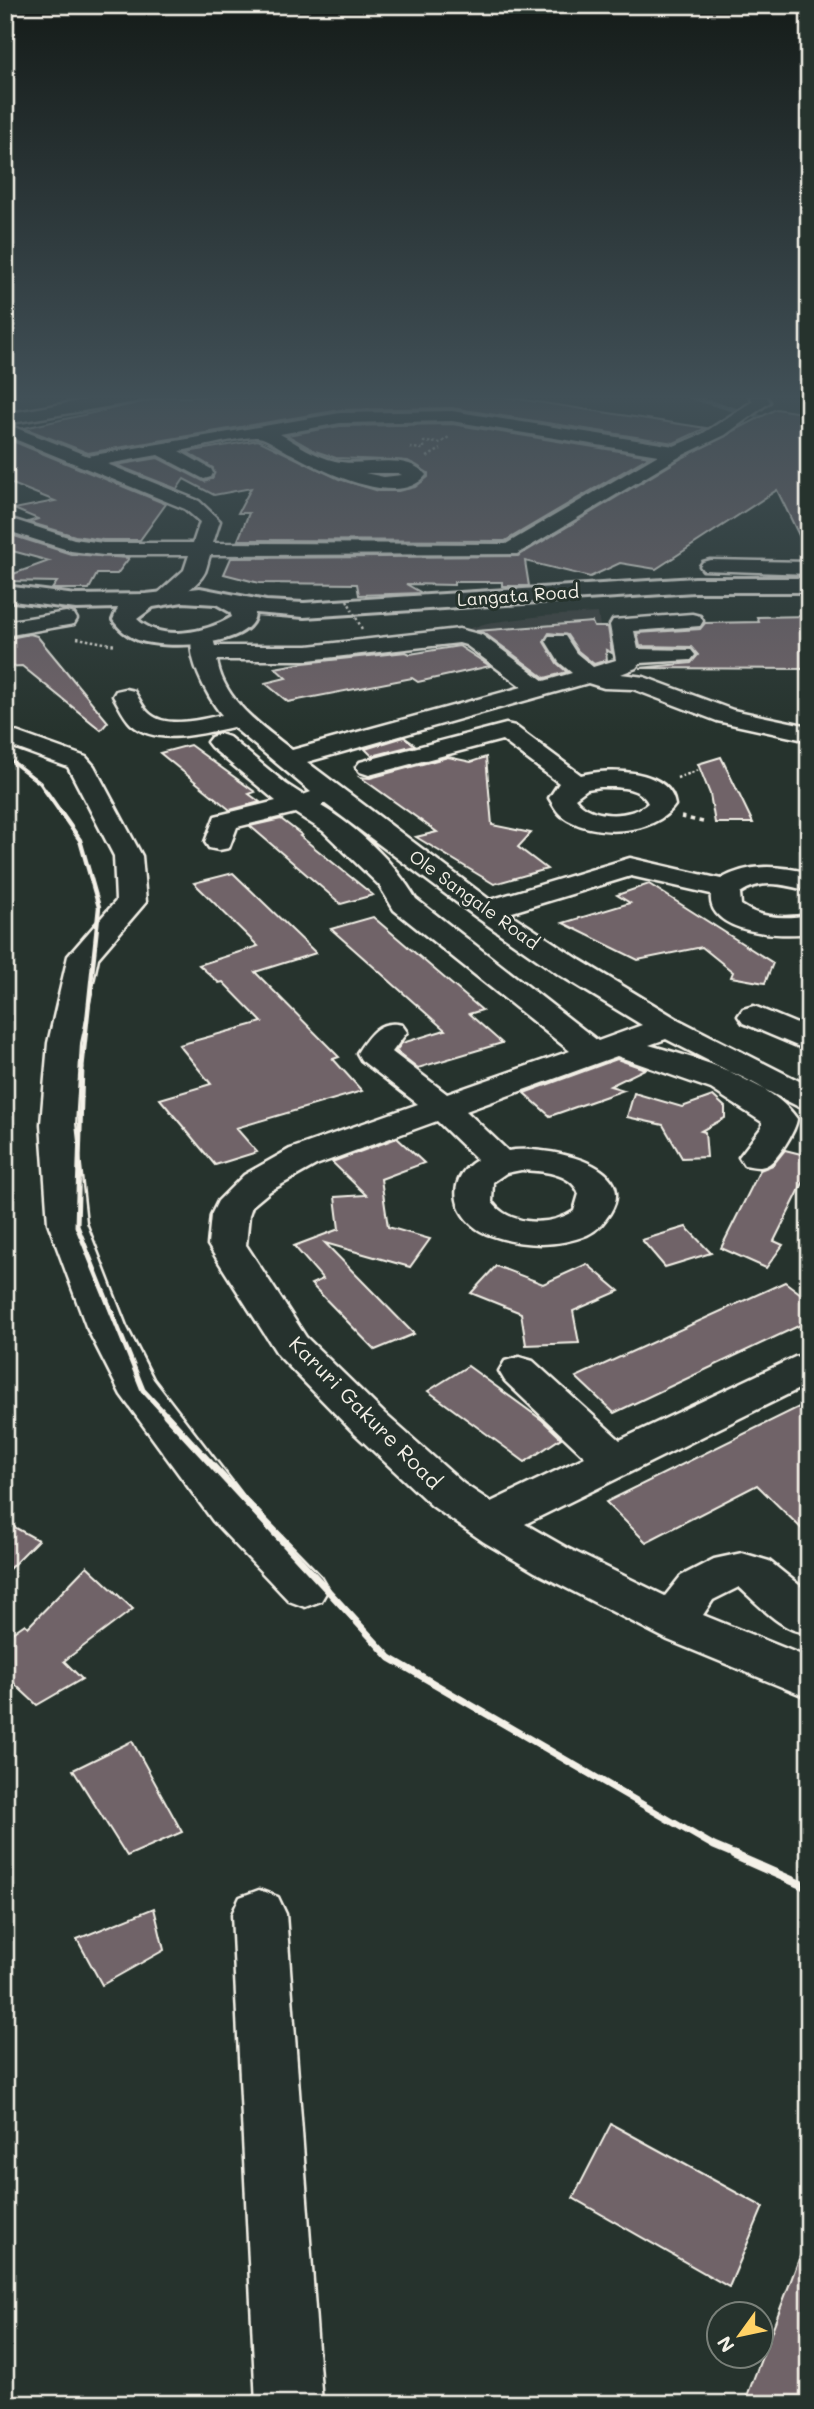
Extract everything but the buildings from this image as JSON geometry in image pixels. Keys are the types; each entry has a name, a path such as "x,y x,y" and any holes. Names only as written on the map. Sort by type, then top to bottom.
{"main road":[{"name":"Langata Road","path":"156,599 222,599 265,608 304,610 695,585 809,585"},
{"name":"Langata Road","path":"133,640 168,638 203,645 235,627 652,599 809,594"},
{"path":"8,596 76,602 156,599"},
{"path":"8,596 84,627 133,640"},
{"path":"133,640 125,620 127,613 156,599"},
{"path":"222,599 239,606 244,612 243,620 235,627"}],"street":[{"path":"156,599 194,573 210,521 199,509"},
{"path":"5,523 83,547 510,550 578,509"},
{"path":"710,566 809,568"},
{"path":"194,573 206,591 222,599"},
{"path":"286,760 624,665 629,660 621,625 692,621"},
{"path":"5,629 84,627"},
{"path":"203,645 308,653 459,636 474,640 540,689"},
{"path":"556,641 567,657 589,676 604,681 636,682 726,716 809,734"},
{"path":"5,642 9,647 5,649"},
{"name":"Ole Sangale Road","path":"203,645 223,701 238,719 330,795 486,911 569,967 668,1027 809,1100"},
{"path":"628,656 683,654"},
{"path":"405,703 520,674"},
{"path":"125,696 141,720 161,728 200,726 238,719"},
{"path":"330,724 329,727 346,743"},
{"path":"369,767 506,731 577,784"},
{"path":"5,735 76,762 107,811 128,856 131,902 83,956 64,1043 58,1125 67,1223 106,1326 135,1385 229,1510 305,1588"},
{"path":"220,743 297,804 312,810 333,825 391,881 404,904 442,936 604,1049 707,1073 761,1101 780,1119 779,1128 757,1157"},
{"path":"600,779 632,781 645,785 661,798 662,805 647,818 616,822 584,818 565,805 562,798 565,791 577,784 600,779"},
{"path":"219,842 225,822 330,795"},
{"path":"616,822 630,867"},
{"path":"486,911 630,867 726,889"},
{"path":"809,882 764,875 741,880 726,889 723,897 726,905 748,920 783,927 809,924"},
{"path":"754,1016 809,1041"},
{"name":"Karuri Gakure Road","path":"668,1027 303,1157 257,1183 236,1201 230,1215 227,1245 292,1346 370,1424 448,1495 551,1560 673,1621 809,1679"},
{"path":"391,1032 373,1053 440,1106 501,1163"},
{"path":"489,1522 809,1367"},
{"path":"519,1371 616,1461"},
{"path":"673,1621 698,1588 730,1571 753,1573 803,1615"},
{"path":"259,1914 289,2404"}],"path":[{"path":"346,600 362,629"},
{"path":"84,627 133,640"}],"shaded area":[{"path":"598,613 605,660 549,675 468,629 487,623 542,616"}],"railway":[{"path":"5,756 40,783 46,792"},
{"path":"45,790 80,840 99,907 82,1069"},
{"path":"82,1067 77,1226 143,1390 168,1417"},
{"path":"166,1415 390,1658 714,1846 738,1856"},
{"path":"734,1855 809,1888"}]}
